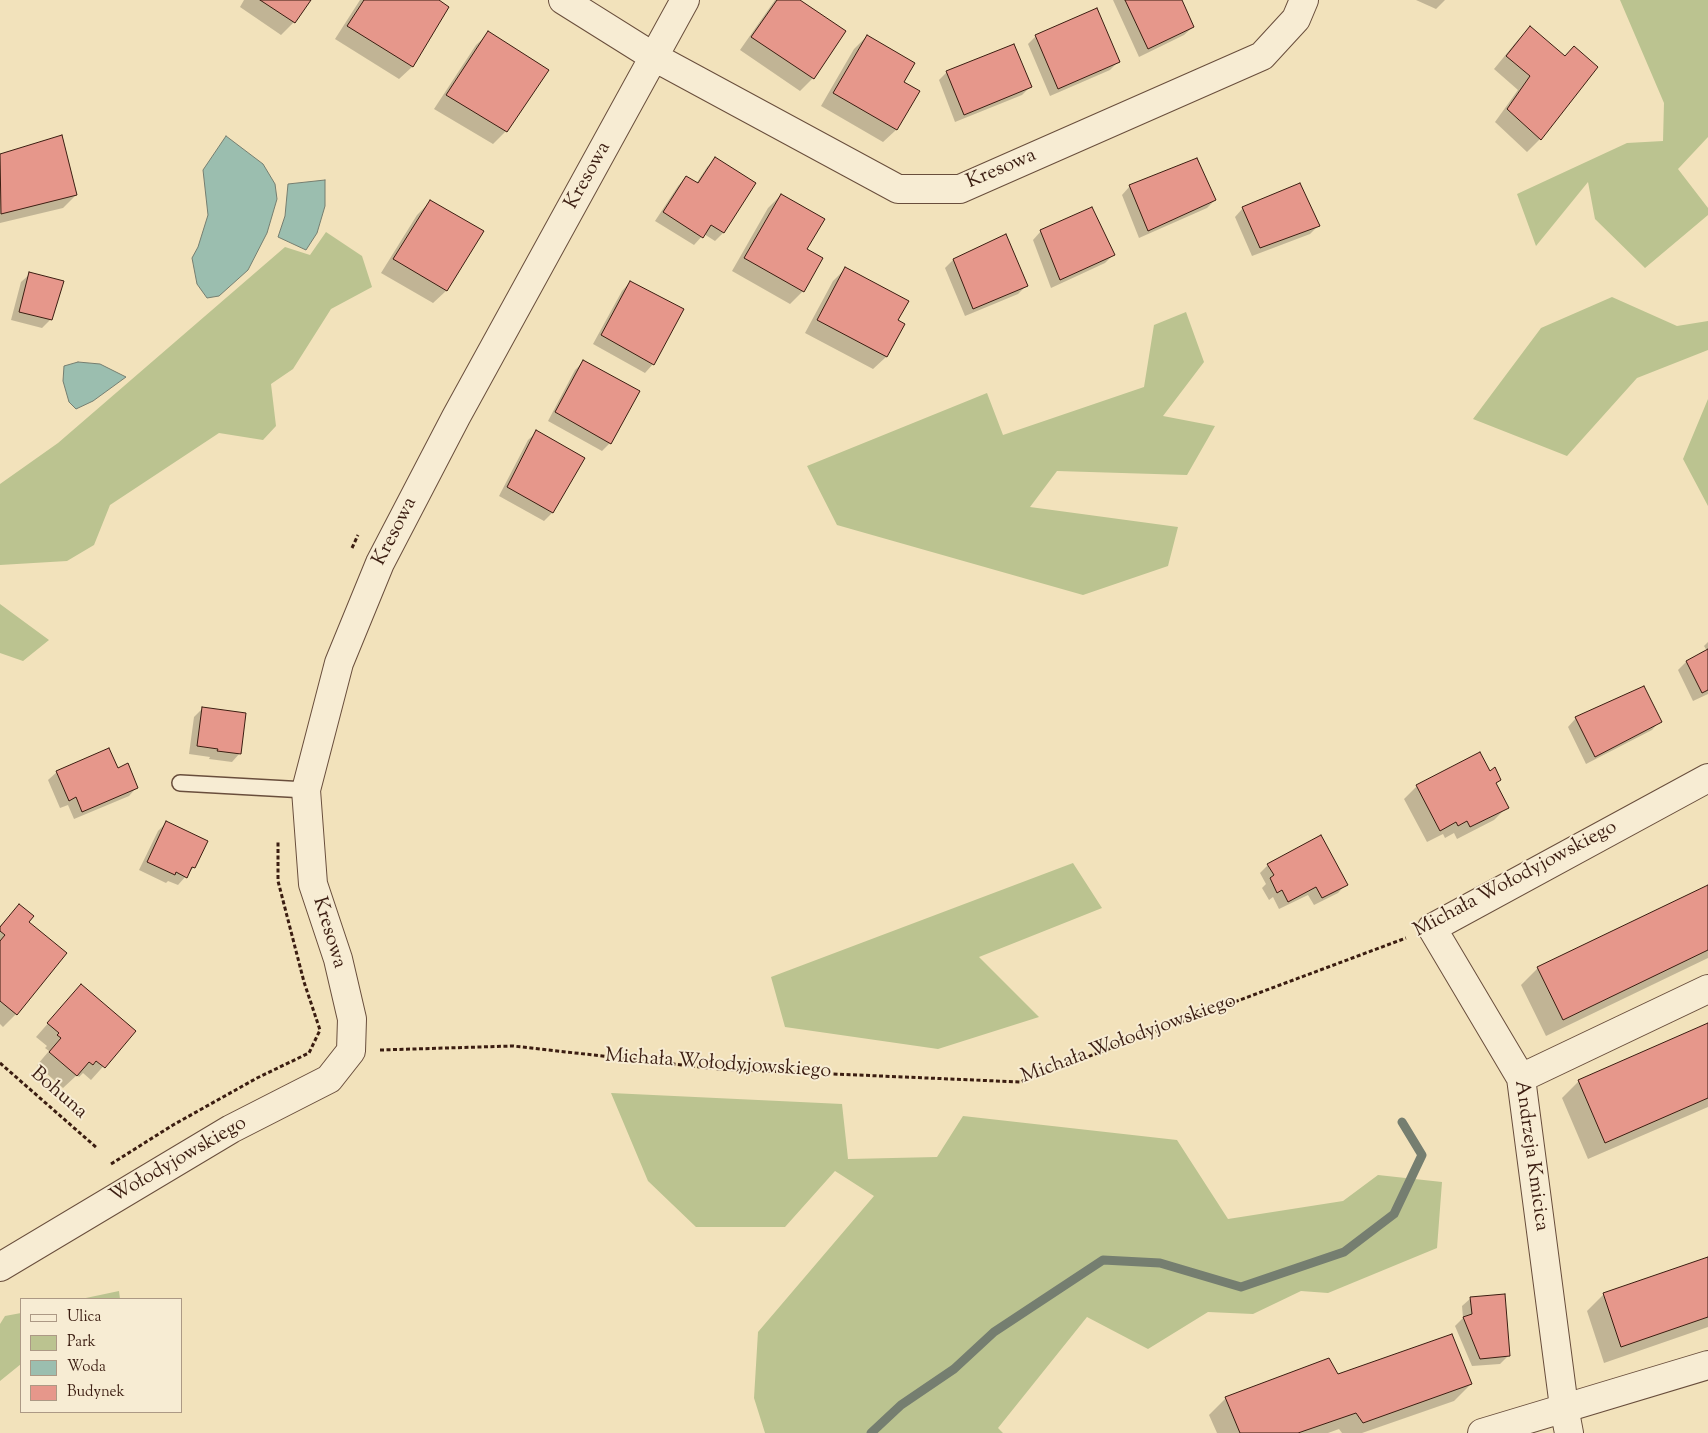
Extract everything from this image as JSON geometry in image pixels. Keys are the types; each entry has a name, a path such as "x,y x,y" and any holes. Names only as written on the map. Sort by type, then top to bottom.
{"street":[{"name":"Kresowa","path":"563,0 654,57 898,189 960,189 1262,56 1296,18 1304,0"},
{"name":"Kresowa","path":"351,1051 352,1019 338,959 313,884 306,790 339,664 380,563 456,417 685,0"},
{"name":"Michała Wołodyjowskiego","path":"1432,928 1708,778"},
{"name":"Andrzeja Kmicica","path":"1432,928 1522,1078 1567,1420"},
{"path":"1522,1078 1708,989"},
{"name":"Wołodyjowskiego","path":"0,1267 231,1129 329,1079 351,1051"},
{"path":"1482,1433 1567,1420 1708,1365"}],"lane":[{"path":"180,783 306,790"}],"path":[{"name":"Michała Wołodyjowskiego","path":"351,1051 513,1046 718,1069 1020,1082 1432,928"},
{"name":"Bohuna","path":"0,1063 97,1148"}],"green space":[{"path":"1620,0 1708,0 1708,137 1678,169 1708,208 1708,215 1645,268 1595,219 1588,182 1536,246 1517,194 1627,143 1663,141 1664,103"},
{"path":"326,232 362,256 372,287 331,309 293,369 271,384 276,426 263,440 219,433 110,505 94,545 67,561 0,565 0,484 58,443 285,247 310,255"},
{"path":"1612,297 1677,326 1708,321 1708,350 1637,378 1567,456 1473,419 1541,328"},
{"path":"1186,312 1204,362 1163,416 1215,426 1187,475 1057,471 1030,507 1178,527 1168,566 1083,595 837,525 807,466 987,393 1003,435 1144,387 1154,325"},
{"path":"1708,399 1708,506 1683,459"},
{"path":"0,604 49,640 23,661 0,653"},
{"path":"1073,863 1102,908 979,957 1039,1017 938,1049 785,1027 771,977"},
{"path":"611,1093 842,1104 848,1159 937,1157 963,1116 1177,1140 1228,1219 1343,1201 1378,1175 1442,1182 1437,1248 1328,1293 1301,1291 1253,1314 1208,1312 1148,1349 1087,1317 998,1428 1003,1433 765,1433 754,1398 758,1332 874,1196 835,1171 785,1227 696,1227 648,1181"},
{"path":"119,1291 120,1298 86,1298"},
{"path":"20,1313 20,1365 0,1381 0,1324 5,1316"}],"water":[{"path":"226,136 263,164 275,184 277,199 267,233 248,270 219,296 207,298 197,284 192,258 198,247 208,215 203,170"},
{"path":"325,180 325,206 317,233 306,250 278,237 285,216 288,184"},
{"path":"78,362 100,364 126,377 93,401 76,409 69,402 63,381 64,366"}],"building":[{"path":"260,0 311,0 295,23"},
{"path":"364,0 439,0 449,7 413,67 347,26"},
{"path":"777,0 800,0 846,31 814,79 751,37"},
{"path":"1125,0 1182,0 1194,27 1148,49"},
{"path":"1097,8 1120,62 1058,89 1035,35"},
{"path":"1530,26 1565,56 1574,46 1598,67 1541,140 1507,109 1530,76 1506,56"},
{"path":"488,31 549,70 507,132 446,95"},
{"path":"867,35 915,63 904,82 920,91 897,130 833,93"},
{"path":"1014,44 1032,87 964,115 946,71"},
{"path":"62,135 77,195 1,214 0,154"},
{"path":"715,157 756,183 724,233 711,225 703,238 663,212 686,176 698,183"},
{"path":"1197,158 1216,200 1148,231 1129,185"},
{"path":"1300,183 1320,226 1260,248 1242,207"},
{"path":"781,194 825,219 807,249 823,258 804,292 744,258"},
{"path":"430,200 484,231 447,291 393,259"},
{"path":"1092,207 1115,255 1060,280 1040,230"},
{"path":"1006,234 1028,286 973,309 953,259"},
{"path":"845,267 909,301 898,320 905,324 887,357 817,320"},
{"path":"29,272 64,281 52,320 19,312"},
{"path":"630,281 684,309 654,365 601,335"},
{"path":"583,360 640,391 611,444 555,412"},
{"path":"536,430 585,458 553,513 507,487"},
{"path":"1708,649 1708,690 1702,693 1686,661"},
{"path":"1644,686 1662,722 1595,757 1575,717"},
{"path":"202,707 246,713 241,754 197,746"},
{"path":"109,748 118,768 128,763 138,788 82,812 76,797 69,801 56,771"},
{"path":"1480,752 1490,771 1495,767 1501,780 1496,783 1509,808 1470,827 1467,821 1458,826 1456,822 1440,831 1416,785"},
{"path":"166,821 208,841 195,868 192,867 187,878 176,872 175,875 147,862"},
{"path":"1321,835 1348,885 1322,898 1316,887 1288,902 1282,890 1277,893 1270,878 1274,875 1267,864"},
{"path":"1708,885 1708,950 1563,1020 1537,967"},
{"path":"19,904 34,916 29,922 67,953 17,1015 0,1001 0,941 5,935 0,931 0,927"},
{"path":"81,984 136,1031 105,1068 96,1061 93,1065 89,1062 77,1076 49,1052 61,1038 57,1035 59,1033 47,1023"},
{"path":"1708,1023 1708,1098 1605,1143 1578,1080"},
{"path":"1708,1257 1708,1317 1621,1347 1603,1293"},
{"path":"1505,1294 1510,1356 1480,1359 1463,1317 1472,1314 1470,1297"},
{"path":"1452,1334 1472,1384 1363,1423 1356,1413 1298,1433 1240,1433 1225,1397 1329,1358 1338,1374"}],"waterway":[{"path":"871,1433 901,1405 954,1369 994,1332 1103,1260 1160,1263 1241,1287 1344,1252 1394,1214 1422,1155 1402,1122"}]}
